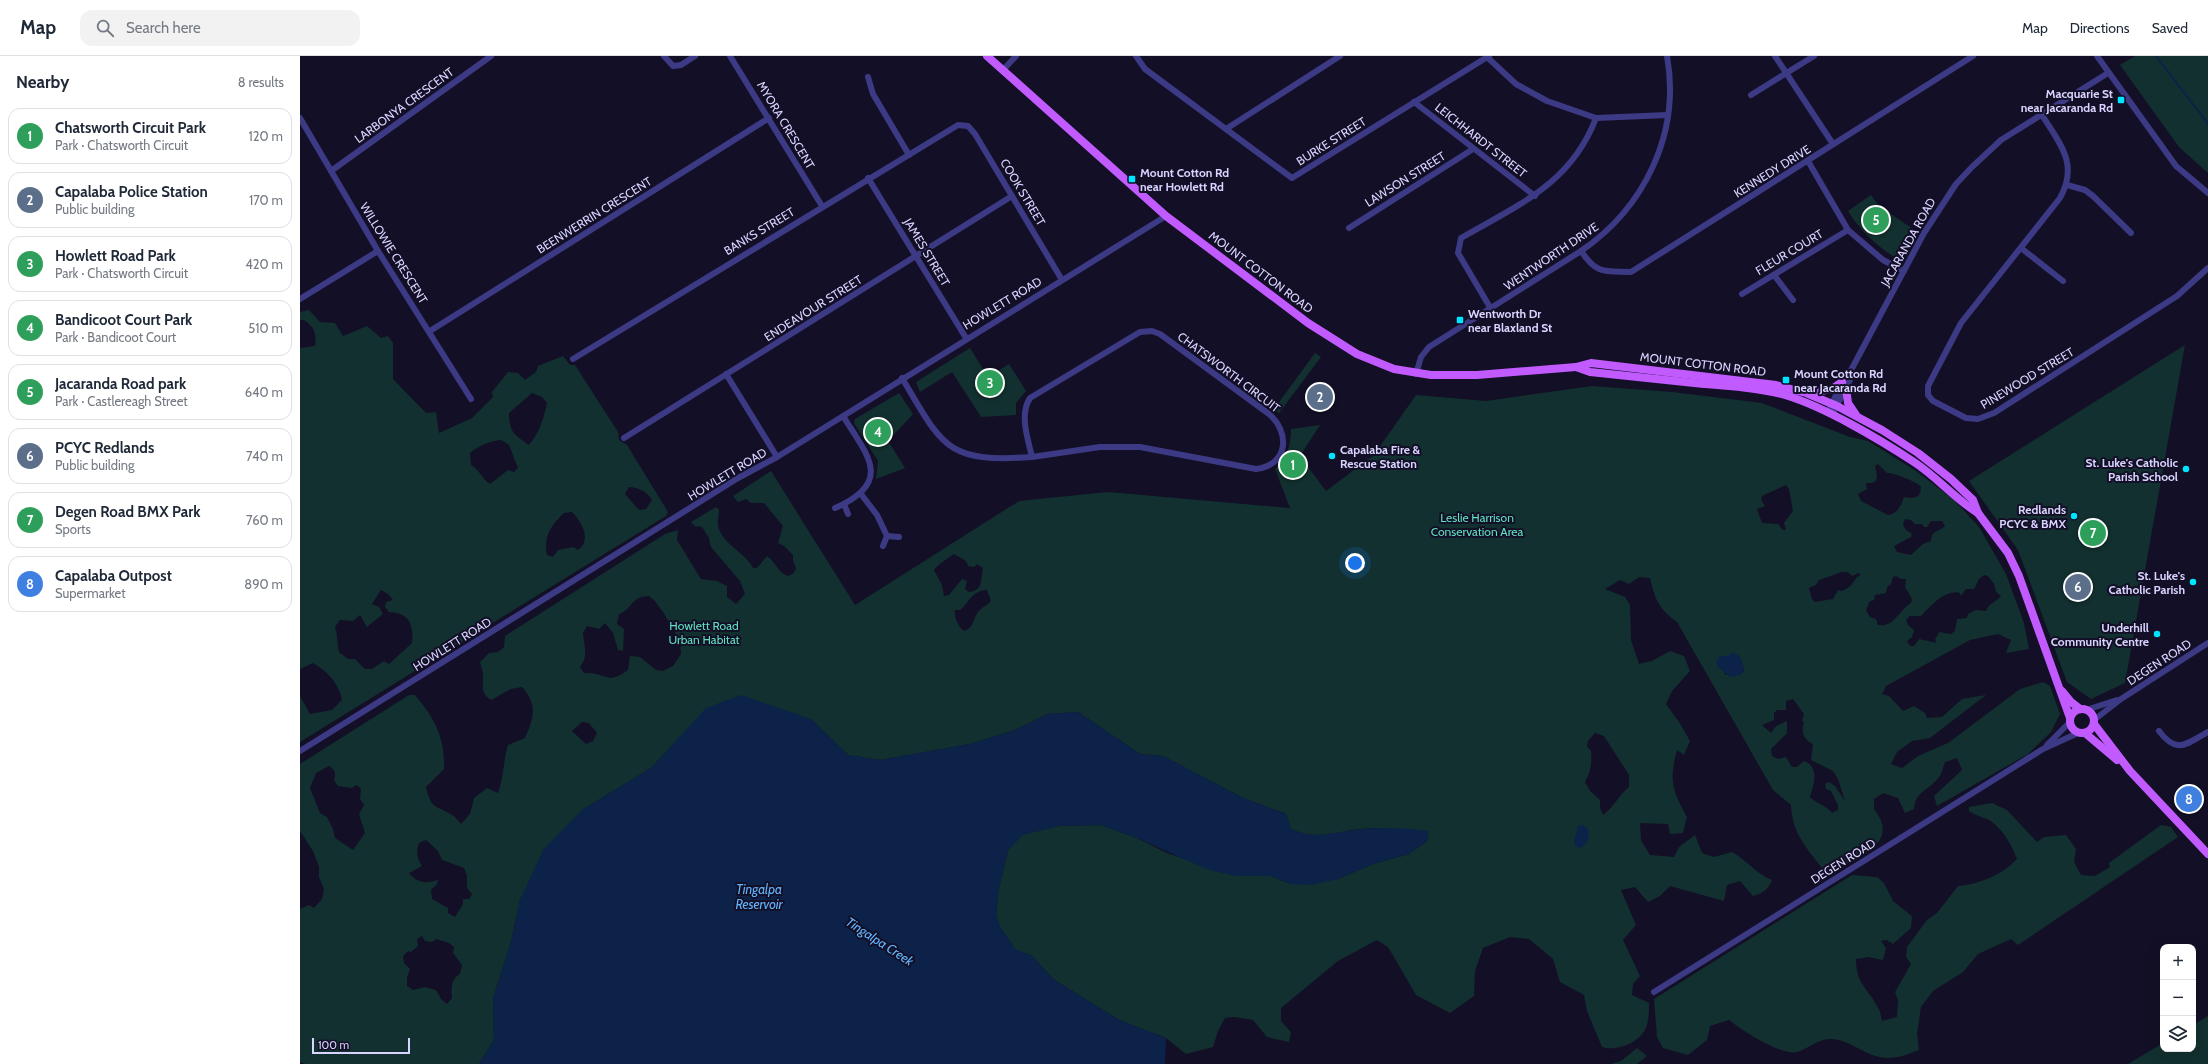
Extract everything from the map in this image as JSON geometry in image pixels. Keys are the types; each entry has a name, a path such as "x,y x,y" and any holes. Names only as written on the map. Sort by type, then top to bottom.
{"main road":[{"name":"MOUNT COTTON ROAD","path":"987,56 1166,216 1331,339 1357,354 1394,369 1416,374 1477,375 1576,367 1591,363 1761,382 1806,393 1834,405 1857,416 1903,443 1934,466 1973,500 1978,512 2008,553 2019,576 2070,720"},
{"name":"MOUNT COTTON ROAD","path":"1576,367 1590,372 1765,391 1802,401 1830,414 1915,463 1967,506 1978,512"},
{"path":"1806,393 1844,386 1848,403 1857,416"},
{"name":"MOUNT COTTON ROAD","path":"2059,688 2071,702 2083,710"},
{"path":"2130,771 2081,733 2072,729 2070,720 2074,712 2083,710 2092,714 2094,722 2130,771 2208,854"},
{"path":"2081,733 2090,730 2094,722"}],"street":[{"name":"LARBONYA CRESCENT","path":"331,171 491,56"},
{"path":"664,56 673,66 681,65 695,56"},
{"name":"MYORA CRESCENT","path":"730,56 770,118 822,206"},
{"path":"1003,70 1016,56"},
{"name":"BURKE STREET","path":"1136,56 1145,69 1292,178 1488,57"},
{"path":"1226,129 1340,56"},
{"name":"WENTWORTH DRIVE","path":"1416,374 1421,357 1429,347 1581,252 1611,228 1635,200 1655,166 1668,115 1670,90 1667,56"},
{"path":"1775,56 1833,144"},
{"path":"1751,95 1814,56"},
{"name":"KENNEDY DRIVE","path":"1581,252 1590,264 1598,270 1631,272 1972,56"},
{"path":"2097,56 2176,166 2208,193"},
{"path":"1488,57 1516,84 1547,101 1596,118 1668,115"},
{"name":"JACARANDA ROAD","path":"1830,414 1844,386 1850,380 1849,374 1924,233 1956,184 2000,140 2108,73"},
{"path":"868,77 873,94 909,154"},
{"name":"LEICHHARDT STREET","path":"1414,102 1535,196"},
{"name":"PINEWOOD STREET","path":"2042,115 2065,152 2069,168 2067,185 2060,198 1961,324 1928,386 1928,395 1933,401 1966,418 1978,419 1994,413 2177,296 2208,268"},
{"name":"WILLOWIE CRESCENT","path":"300,118 378,251 471,398"},
{"name":"BEENWERRIN CRESCENT","path":"430,331 770,118"},
{"path":"1491,309 1458,253 1461,238 1535,196 1569,168 1588,140 1596,118"},
{"name":"BANKS STREET","path":"573,359 868,178 958,125"},
{"name":"COOK STREET","path":"958,125 968,126 975,134 1062,280"},
{"name":"LAWSON STREET","path":"1349,228 1473,149"},
{"path":"1808,161 1848,230 1883,260 1904,272"},
{"name":"JAMES STREET","path":"868,178 966,338"},
{"path":"2067,185 2085,190 2093,196 2131,233"},
{"name":"ENDEAVOUR STREET","path":"624,438 1012,196"},
{"name":"HOWLETT ROAD","path":"300,751 738,478 777,457 966,338 1166,216"},
{"name":"FLEUR COURT","path":"1742,294 1848,230"},
{"path":"2021,248 2063,281"},
{"path":"300,299 378,251"},
{"path":"1774,274 1793,300"},
{"name":"CHATSWORTH CIRCUIT","path":"902,378 937,435 949,446 961,453 979,458 998,460 1032,458 1100,447 1140,447 1256,469 1265,468 1273,464 1281,456 1284,444 1280,426 1268,414 1160,334 1152,330 1140,332 1030,398 1024,413 1032,458"},
{"path":"726,374 777,457"},
{"path":"835,508 861,494 869,483 872,471 869,459 843,416"},
{"path":"861,494 877,515 887,536 883,546"},
{"path":"844,504 848,514"},
{"path":"887,536 899,537"},
{"name":"DEGEN ROAD","path":"2094,722 2121,699 2208,643"},
{"name":"DEGEN ROAD","path":"2083,710 2121,699"},
{"name":"DEGEN ROAD","path":"2044,749 2070,720"},
{"path":"2159,731 2166,740 2178,746 2184,746 2208,732"},
{"name":"DEGEN ROAD","path":"1654,992 2044,749 2081,733"}],"green space":[{"path":"2135,56 2208,56 2208,173 2179,147 2120,65"},
{"path":"1871,195 1879,206 1913,229 1897,259 1882,249 1870,238 1848,211"},
{"path":"309,310 320,322 335,323 343,336 367,326 381,338 388,336 393,343 393,379 426,413 436,412 439,433 472,418 493,397 492,392 508,372 518,373 525,380 536,372 538,366 563,356 570,365 575,365 618,432 619,440 627,445 668,512 666,516 300,742 300,696 310,714 332,710 342,700 338,688 332,678 323,670 313,663 300,669 300,348 315,346 316,337 310,325 304,320 300,320 300,312","holes":["532,393 542,397 547,403 541,425 529,445 514,433 510,425 509,413","501,440 509,445 518,468 514,472 508,470 490,484 477,469 471,465 470,453 480,446","629,487 635,488 645,492 652,500 646,509 639,510 625,494","572,512 582,526 585,536 582,546 578,550 573,547 558,550 553,557 547,555 546,543 549,532 564,513","381,590 388,594 393,600 386,602 385,607 389,612 406,617 409,621 412,630 412,643 389,664 384,661 372,669 365,669 355,659 348,659 339,652 335,627 340,620 353,621 360,615 367,627 383,614 379,607 372,604"]},
{"name":"Redlands PCYC & BMX","path":"2185,345 2125,683 2091,699 2067,682 2018,550 1969,481"},
{"path":"970,348 988,377 1009,364 1026,391 1016,403 1016,415 981,417 952,372 920,392 916,382"},
{"path":"1315,353 1321,357 1279,413 1274,409"},
{"path":"1592,386 1672,392 1762,403 1850,437 1868,441 1916,471 1954,500 1979,527 2006,574 2024,623 2029,649 2006,653 2011,640 1998,634 1970,640 1886,686 1882,694 1889,696 1903,711 1914,706 1925,713 1927,718 1942,717 1962,699 1986,695 1930,738 1912,741 1897,752 1891,764 1902,768 1918,756 1948,743 2020,689 2043,682 2050,686 2060,714 2051,732 2028,754 1937,806 1934,796 1962,770 1957,758 1945,762 1939,777 1917,798 1914,809 1905,813 1898,798 1883,793 1874,799 1874,809 1881,822 1883,832 1879,841 1861,856 1827,874 1808,850 1798,834 1792,816 1791,805 1773,790 1677,622 1666,613 1656,598 1650,578 1639,577 1629,584 1620,580 1605,589 1625,597 1630,605 1631,640 1639,664 1652,661 1670,651 1684,656 1690,671 1672,691 1666,704 1690,741 1684,755 1677,750 1673,769 1673,785 1675,792 1687,817 1683,833 1670,834 1668,824 1640,823 1641,840 1650,855 1674,857 1679,847 1695,835 1702,853 1714,857 1732,852 1761,874 1772,880 1765,891 1753,896 1740,881 1727,885 1724,901 1670,886 1660,896 1648,902 1635,887 1621,890 1636,925 1623,940 1640,976 1633,984 1632,995 1649,1003 1649,1017 1647,1025 1640,1036 1635,1041 1622,1047 1602,1047 1587,1011 1584,995 1560,982 1553,959 1529,939 1510,937 1483,948 1475,971 1474,996 1450,1013 1416,995 1388,947 1377,940 1338,961 1281,1008 1281,1021 1291,1032 1289,1042 1267,1037 1253,1020 1234,1017 1225,1018 1218,1031 1213,1047 1186,1054 1166,1038 1119,1020 1053,979 1032,956 1015,949 1000,927 996,915 998,892 1008,850 1023,834 1059,826 1101,825 1137,838 1167,853 1236,876 1270,876 1291,884 1338,879 1373,864 1409,854 1427,841 1428,831 1377,828 1360,829 1325,835 1300,833 1291,829 1286,814 1243,798 1163,756 1140,754 1078,712 1048,714 1015,730 970,744 880,760 848,755 811,719 674,744 651,768 582,810 520,900 511,942 493,999 494,1040 479,1064 306,1064 300,1062 300,909 309,905 314,908 322,899 324,889 319,877 319,867 313,851 300,831 300,764 409,695 415,695 433,721 441,738 443,747 444,769 426,787 428,795 432,804 456,818 461,824 470,814 474,798 487,788 498,793 508,745 525,738 531,724 533,711 527,693 522,687 511,689 491,700 483,690 483,674 480,662 489,653 498,652 504,647 505,636 665,534 678,530 677,540 701,579 717,581 727,586 727,597 736,604 745,594 740,581 711,547 709,538 702,527 695,526 691,522 716,507 719,510 718,526 720,532 729,543 745,557 753,568 757,568 767,556 785,575 788,576 794,573 796,568 793,555 784,546 778,543 783,526 764,503 751,503 746,499 738,502 733,496 771,471 855,605 1019,501 1108,492 1290,508 1275,469 1283,460 1288,451 1291,429 1320,425 1300,456 1326,491 1374,455 1416,395 1486,401","holes":["1878,464 1887,473 1905,478 1921,487 1918,496 1911,498 1904,497 1899,509 1888,515 1861,501 1858,494 1867,489 1866,483 1876,481 1877,475 1875,466","1786,485 1789,489 1793,511 1784,523 1786,530 1783,530 1778,524 1762,523 1757,509 1765,506 1761,500 1762,496","1905,519 1911,520 1915,524 1922,524 1924,527 1927,527 1931,521 1942,521 1945,526 1934,533 1931,541 1923,544 1911,555 1897,552 1894,546 1911,537 1912,534 1906,530 1903,525","954,554 966,561 968,566 974,567 977,564 983,568 979,587 974,591 969,592 965,589 967,581 962,579 949,595 944,596 942,585 934,570","1842,572 1848,572 1852,576 1858,573 1861,575 1857,577 1847,589 1842,591 1838,590 1833,599 1815,602 1812,599 1809,588 1816,585 1819,580","1984,575 1988,576 1994,584 1996,592 2001,596 1988,607 1986,611 1975,610 1968,614 1967,618 1957,619 1955,631 1951,634 1939,632 1935,640 1937,643 1919,639 1914,646 1910,646 1907,641 1912,637 1914,630 1908,625 1906,620 1910,616 1921,616 1944,595 1955,592 1960,593 1961,596 1966,589 1974,589 1979,579","1896,576 1901,579 1906,579 1905,587 1912,599 1911,603 1892,621 1888,624 1878,625 1876,619 1870,617 1866,611 1869,602 1874,600 1875,595 1886,593 1887,587 1891,584 1893,577","987,590 991,601 978,612 970,627 964,631 957,622 955,610 960,610 977,592","649,596 654,600 680,641 681,654 673,666 663,671 656,670 640,657 630,656 628,670 621,675 611,678 598,674 584,673 580,667 583,663 585,655 583,633 587,626 599,629 605,623 613,633 618,650 623,651 624,629 617,624 619,614 624,612 635,601","1728,656 1741,660 1744,671 1740,674 1726,675 1723,670 1724,657","1793,699 1804,714 1802,721 1804,722 1803,732 1807,740 1813,744 1811,760 1833,771 1838,779 1845,801 1835,786 1829,782 1825,784 1826,789 1831,791 1838,805 1838,810 1832,813 1810,797 1814,781 1814,772 1809,764 1804,761 1797,767 1792,767 1786,757 1778,759 1772,756 1771,749 1787,733 1787,721 1776,726 1771,733 1762,725 1774,720 1774,713 1777,710 1786,710 1786,701","582,722 589,723 597,733 593,741 586,744 572,731","1595,733 1604,736 1629,775 1629,787 1603,815 1600,808 1600,800 1590,791 1585,782 1591,767 1591,751 1587,746 1588,741","329,766 333,769 335,775 334,780 338,786 352,788 356,785 361,788 360,799 364,805 359,814 365,833 353,850 335,838 333,829 327,817 320,813 310,788 316,773","426,840 438,851 442,860 464,868 467,876 467,888 472,894 469,899 463,899 463,904 455,917 448,913 448,908 432,899 431,890 437,884 438,880 422,882 415,879 409,873 422,866 418,857 419,843","422,936 425,941 432,942 436,939 449,943 454,947 453,953 462,965 460,974 453,981 452,998 447,1004 441,999 436,990 425,987 413,990 407,986 407,978 410,969 404,963 403,956 408,951 411,952 418,946 417,939"]},
{"path":"899,393 913,414 888,441 905,468 876,479 878,461 854,423 855,419"},
{"path":"1992,803 2007,810 2037,842 2044,837 2066,835 2076,849 2074,862 2081,875 2095,876 2110,867 2109,863 2161,825 2171,827 2178,837 2018,945 2011,939 1978,954 1963,972 1933,991 1921,1007 1917,1034 1919,1050 1909,1054 1885,1058 1868,1053 1838,1040 1827,1039 1801,1051 1790,1052 1762,1041 1729,1020 1710,1026 1707,1040 1688,1055 1663,1048 1657,1037 1654,999 1852,875 1877,877 1884,883 1893,901 1912,916 1911,928 1893,944 1887,940 1881,941 1886,948 1883,960 1868,957 1856,959 1856,967 1860,980 1878,1008 1882,1021 1897,1017 1898,1000 1895,992 1911,964 1906,957 1907,947 1927,920 1937,913 1958,886 1990,878 2005,870 2017,859 2007,839 1990,820 1975,815 1969,811 1969,807"},
{"path":"2208,1016 2208,1064 2128,1064 2160,1045 2160,1052 2196,1052 2196,1023"},
{"path":"1637,1048 1647,1056 1637,1064 1611,1064 1621,1061"}],"water":[{"path":"1732,652 1740,656 1744,671 1740,675 1730,677 1718,667 1716,663 1720,656 1728,656"},
{"name":"Tingalpa Reservoir","path":"741,695 811,719 848,755 880,760 970,744 1015,730 1048,714 1078,712 1140,754 1163,756 1243,798 1286,814 1291,829 1300,833 1318,835 1371,828 1404,829 1428,831 1427,841 1409,854 1373,864 1338,879 1311,885 1291,884 1270,876 1236,876 1209,870 1137,838 1101,825 1059,826 1023,835 1008,850 998,892 996,915 1000,927 1015,949 1032,956 1053,979 1119,1020 1166,1038 1165,1064 479,1064 494,1040 493,999 511,942 520,900 543,850 582,810 651,768 706,708"},
{"path":"1583,825 1588,829 1589,838 1585,845 1580,848 1575,846 1574,841 1578,826"}],"waterway":[{"path":"2156,56 2208,124"}],"place":[{"name":"Macquarie St near Jacaranda Rd","path":"2121,100"},
{"name":"Mount Cotton Rd near Howlett Rd","path":"1132,179"},
{"name":"Jacaranda Road park","path":"1876,220"},
{"name":"Wentworth Dr near Blaxland St","path":"1460,320"},
{"name":"Mount Cotton Rd near Jacaranda Rd","path":"1786,380"},
{"name":"Howlett Road Park","path":"990,383"},
{"name":"Capalaba Police Station","path":"1320,397"},
{"name":"Bandicoot Court Park","path":"878,432"},
{"name":"Capalaba Fire & Rescue Station","path":"1332,456"},
{"name":"Chatsworth Circuit Park","path":"1293,465"},
{"name":"St. Luke's Catholic Parish School","path":"2186,469"},
{"name":"Redlands PCYC & BMX","path":"2074,516"},
{"name":"Degen Road BMX Park","path":"2093,533"},
{"name":"St. Luke's Catholic Parish","path":"2193,582"},
{"name":"PCYC Redlands","path":"2078,587"},
{"name":"Underhill Community Centre","path":"2157,634"},
{"name":"Capalaba Outpost","path":"2189,799"}],"park label":[{"name":"Leslie Harrison Conservation Area","path":"1477,524"},
{"name":"Howlett Road Urban Habitat","path":"704,632"}],"water label":[{"name":"Tingalpa Creek","path":"880,941"}]}
